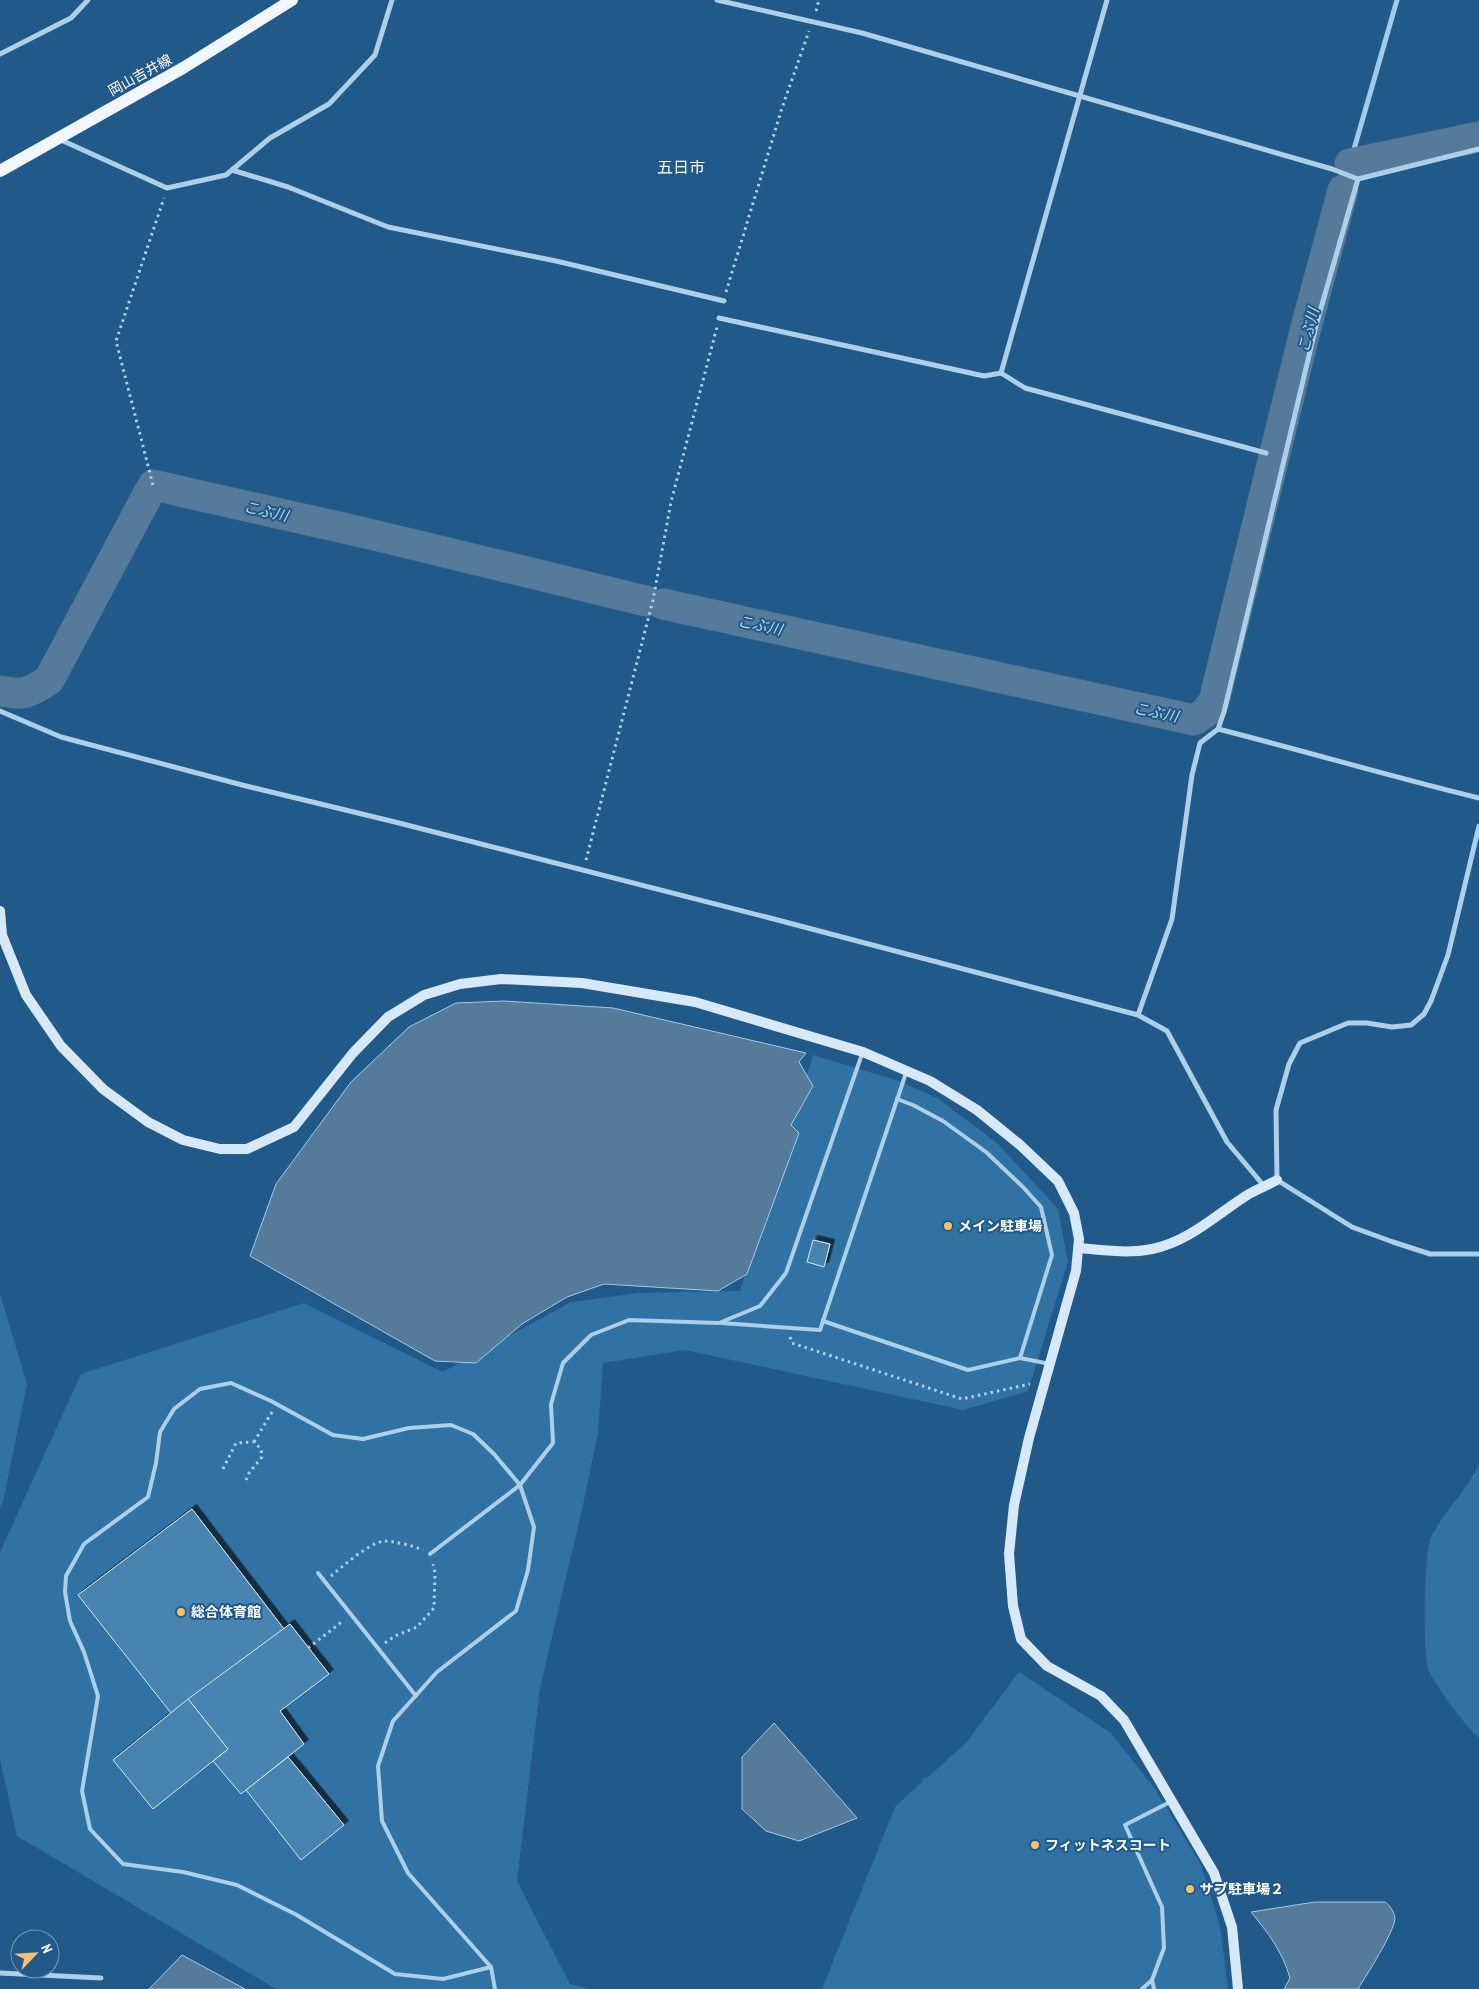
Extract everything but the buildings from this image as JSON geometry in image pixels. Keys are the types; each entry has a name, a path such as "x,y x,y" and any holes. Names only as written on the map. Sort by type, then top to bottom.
{"main road":[{"name":"岡山吉井線","path":"0,171 183,68 292,0"}],"street":[{"path":"0,54 71,18 88,0"},
{"path":"58,138 168,188 226,175 270,138 329,104 375,55 392,0"},
{"path":"717,0 862,33 1332,168 1358,179 1479,149"},
{"path":"1001,373 1106,0"},
{"path":"232,170 288,187 388,227 556,261 724,302"},
{"path":"1138,1015 1172,919 1192,775 1200,743 1218,729 1224,712 1317,322 1358,179"},
{"path":"719,318 984,376 1001,373 1025,388 1266,453"},
{"path":"0,711 61,737 237,784 584,870 1138,1015 1167,1031 1228,1142 1264,1187"},
{"path":"1218,729 1324,756 1397,778 1479,798"},
{"path":"1277,1180 1276,1110 1289,1064 1300,1043 1348,1023 1367,1023 1392,1027 1411,1025 1424,1014 1431,1001 1448,955 1479,826"},
{"path":"0,911 1,934 26,995 61,1046 102,1089 148,1122 183,1140 220,1149 247,1149 294,1127 354,1053 388,1017 424,995 460,984 501,979 582,983 695,1002 863,1052 930,1081 977,1110 1019,1144 1058,1181 1074,1213 1079,1239 1076,1271 1029,1438 1014,1505 1009,1554 1014,1606 1021,1639 1047,1666 1101,1696 1124,1720 1214,1873 1232,1927 1238,1989"},
{"path":"1078,1248 1118,1251 1152,1249 1173,1243 1277,1180"},
{"path":"1277,1180 1352,1227 1430,1254 1479,1254"},
{"path":"0,1973 101,1978"}],"lane":[{"path":"718,1323 760,1306 786,1273 863,1052"},
{"path":"430,1554 520,1485 553,1443 551,1404 563,1363 591,1335 629,1320 718,1323 820,1330 907,1071"},
{"path":"897,1100 913,1105 943,1121 986,1152 1023,1186 1041,1207 1052,1255 1020,1358"},
{"path":"823,1321 968,1370 1020,1358 1050,1364"},
{"path":"491,1968 443,1979 395,1974 295,1914 238,1885 183,1872 123,1864 90,1829 82,1791 98,1696 84,1652 70,1621 65,1592 66,1576 84,1544 148,1497 156,1463 160,1432 174,1409 200,1390 231,1383 271,1401 333,1434 362,1438 409,1428 451,1425 474,1434 520,1485 534,1526 528,1570 516,1611 437,1672 393,1721 378,1766 382,1821 408,1873 491,1968 495,1989"},
{"path":"318,1573 416,1696"},
{"path":"1142,1989 1152,1980 1164,1948 1162,1907 1126,1825 1172,1801"},
{"path":"1152,1980 1154,1989"}],"path":[{"path":"724,302 782,108 820,0"},
{"path":"153,485 116,341 168,188"},
{"path":"584,870 653,600 671,502 719,318"},
{"path":"786,1327 792,1343 962,1399 1030,1384 1043,1387"},
{"path":"254,1442 272,1412"},
{"path":"223,1469 236,1443 254,1442 261,1449 262,1457 249,1473 246,1480"},
{"path":"325,1582 356,1555 383,1541 416,1547 430,1554 435,1574 434,1608 417,1627 395,1636 378,1648"},
{"path":"308,1648 352,1615"}],"shaded area":[{"path":"504,1001 613,1008 806,1053 799,1062 813,1086 791,1125 799,1133 747,1274 718,1291 604,1284 567,1297 522,1324 476,1363 435,1361 250,1256 276,1184 351,1082 409,1027 456,1003"},
{"path":"813,1055 899,1081 939,1099 998,1144 1058,1209 1068,1262 1028,1391 963,1410 685,1350 603,1363 598,1433 540,1688 517,1881 570,1984 591,1989 276,1989 17,1836 0,1759 0,1552 81,1374 304,1303 443,1372 571,1302 638,1293 740,1291"},
{"path":"0,1294 27,1384 3,1502 0,1508"},
{"path":"1479,1464 1479,1738 1452,1706 1429,1671 1425,1646 1425,1582 1431,1537"},
{"path":"1019,1672 1111,1733 1155,1789 1201,1865 1220,1926 1228,1989 822,1989 895,1807 922,1782 921,1780 928,1777 966,1743"},
{"path":"774,1723 857,1818 799,1841 766,1831 742,1809 742,1757"},
{"path":"1315,1902 1385,1902 1393,1911 1395,1918 1390,1933 1380,1954 1358,1989 1284,1989 1290,1978 1283,1959 1269,1935 1251,1912"},
{"path":"182,1955 245,1989 149,1989"}],"waterway":[{"path":"1350,163 1397,0"},
{"name":"こぶ川","path":"1350,164 1479,137"},
{"name":"こぶ川","path":"663,604 1194,720 1205,713 1214,701 1305,331 1343,190"},
{"name":"こぶ川","path":"0,691 26,692 49,680 153,485 374,535 646,601"}],"place":[{"name":"メイン駐車場","path":"948,1226"},
{"name":"総合体育館","path":"181,1612"},
{"name":"フィットネスコート","path":"1035,1845"},
{"name":"サブ駐車場２","path":"1190,1889"}],"district":[{"name":"五日市","path":"681,167"}]}
